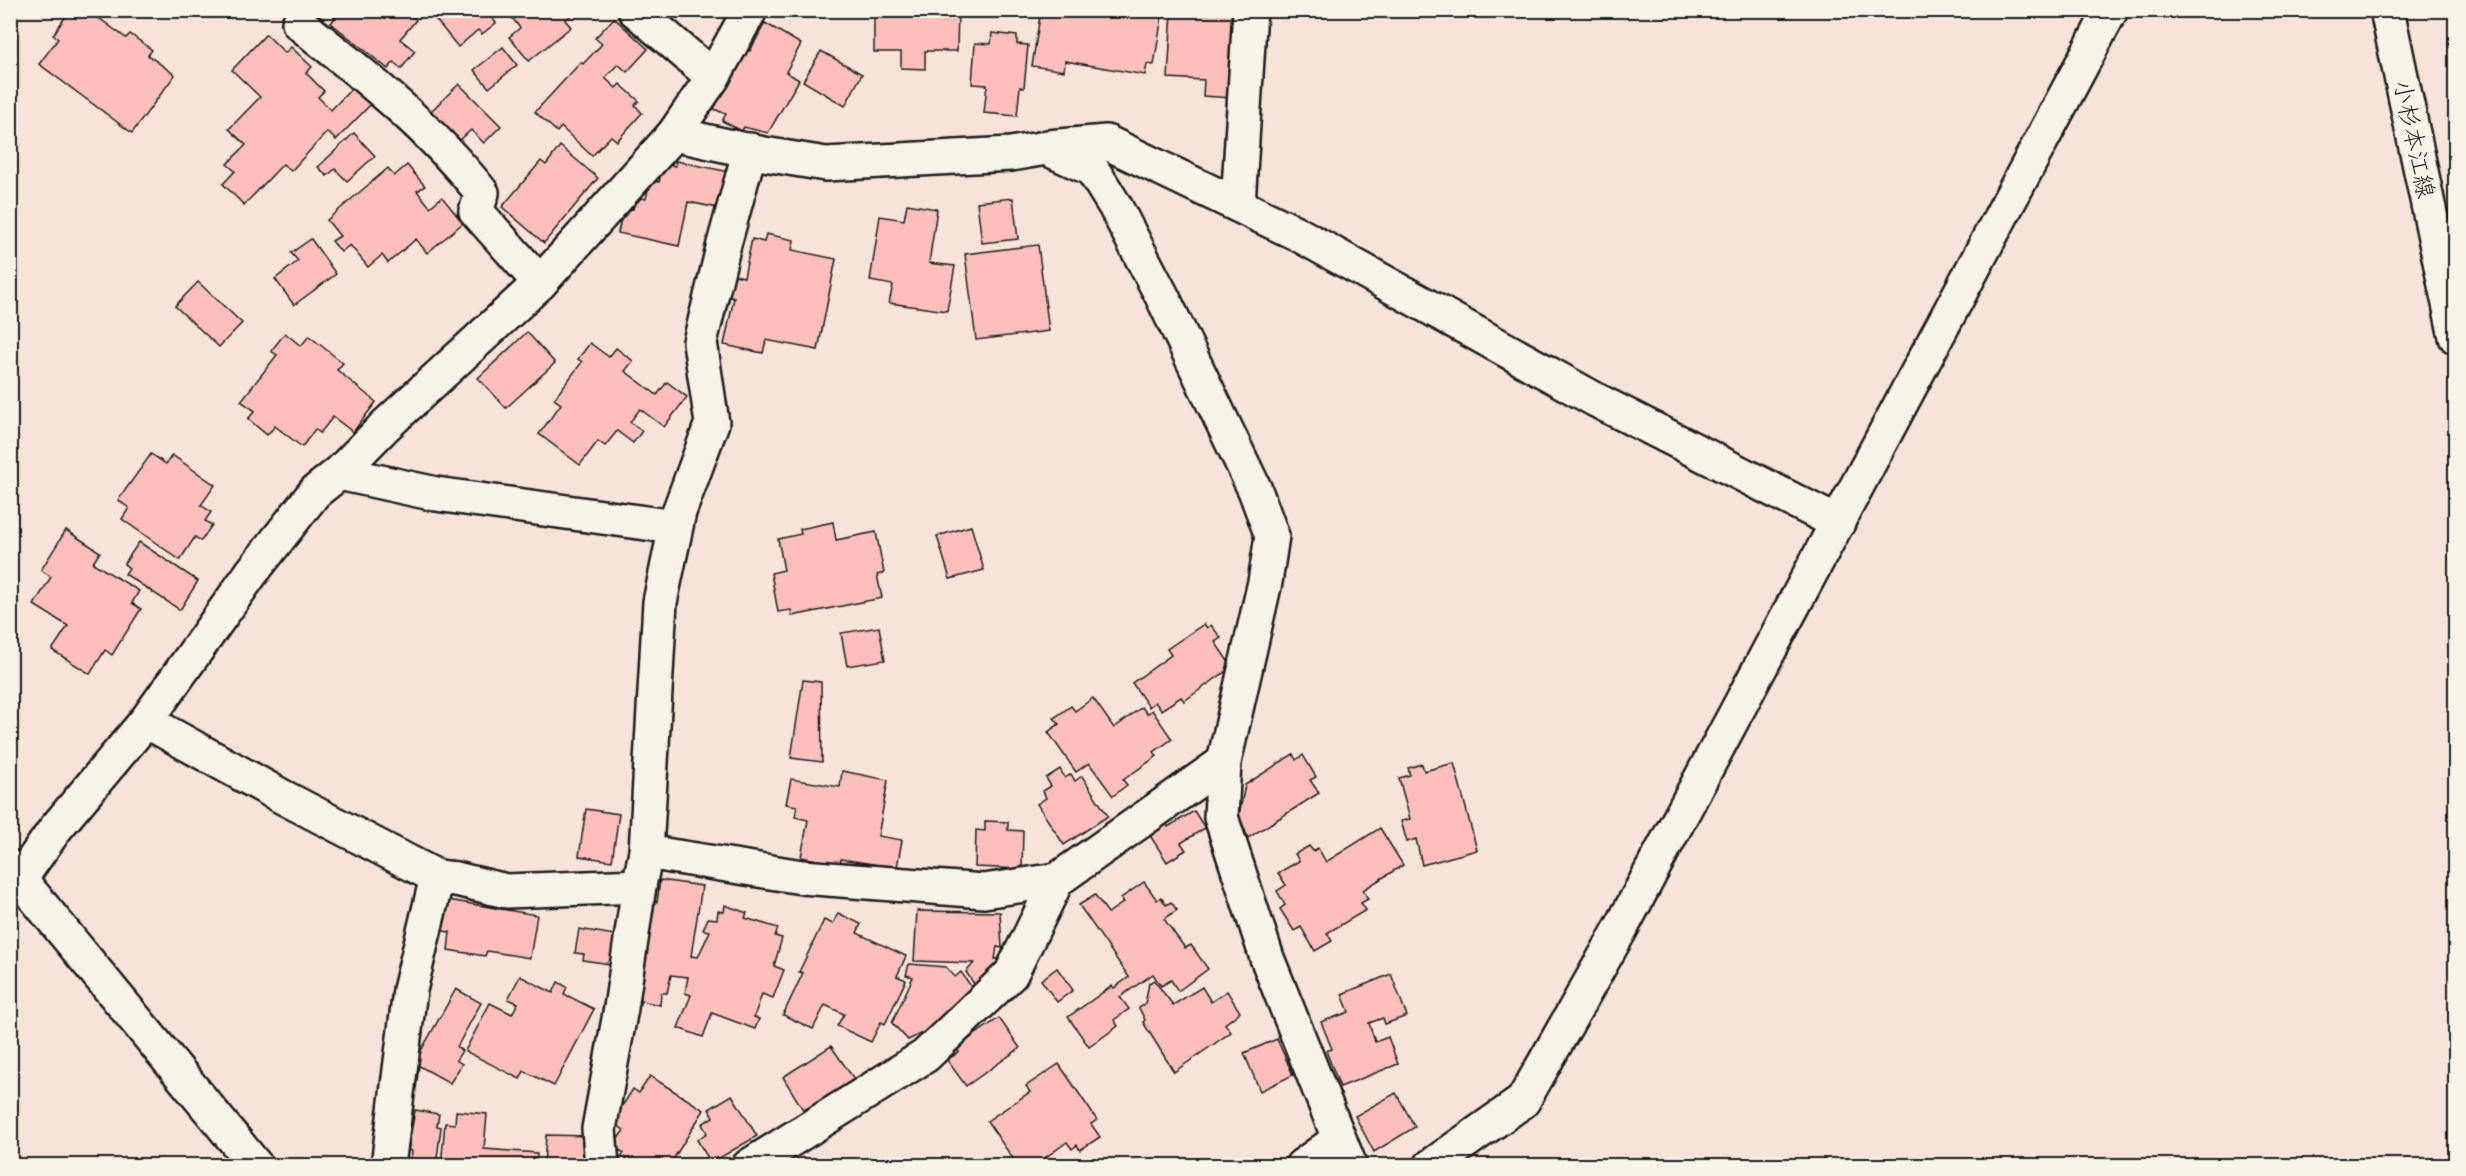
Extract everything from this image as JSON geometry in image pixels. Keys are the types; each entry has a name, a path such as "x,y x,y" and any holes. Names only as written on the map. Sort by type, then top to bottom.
{"street":[{"path":"635,10 713,77"},
{"path":"256,1166 15,873 146,721 252,572 315,492 339,473 386,425 540,284 674,134 713,77 750,10"},
{"path":"1238,205 1250,10"},
{"path":"1431,1166 1523,1101 1620,930 2111,10"},
{"name":"小杉本江線","path":"2387,10 2456,338"},
{"path":"299,15 386,93 459,164 482,193 476,211 540,284"},
{"path":"674,134 764,154 826,164 1011,154 1106,142 1296,233 1596,400 1838,523"},
{"path":"1046,148 1092,169 1115,206 1162,296 1256,490 1272,536 1265,582 1224,762 1221,817 1268,958 1345,1152 1302,1166"},
{"path":"602,1166 599,1128 646,852 660,602 678,512 712,423 700,342 750,150"},
{"path":"339,473 436,494 675,526"},
{"path":"146,721 283,797 437,877 456,879 506,891 639,886"},
{"path":"646,852 802,877 984,891 1057,880 1224,762"},
{"path":"388,1166 410,990 437,877"},
{"path":"749,1166 925,1056 1011,974 1057,880"}],"building":[{"path":"70,10 77,10 83,15 88,10 126,38 130,34 152,50 148,55 175,75 132,133 39,64 58,39 53,35"},
{"path":"341,10 404,10 416,20 400,39 415,51 401,69 394,62 388,69 331,23"},
{"path":"428,10 501,10 492,18 496,23 482,34 478,30 458,47"},
{"path":"506,10 520,10 525,16 531,10 572,10 574,13 565,20 571,27 529,61 509,37 520,28"},
{"path":"874,10 958,10 957,51 925,51 925,69 901,68 901,52 874,52"},
{"path":"1041,10 1163,10 1154,65 1147,64 1145,75 1065,61 1064,71 1032,66"},
{"path":"1172,10 1236,10 1232,98 1203,96 1204,80 1168,78"},
{"path":"614,18 648,49 627,72 618,64 605,78 616,88 620,84 639,101 635,105 642,113 617,141 611,136 592,156 561,127 557,132 535,112 581,62 583,64 602,44 595,38"},
{"path":"765,23 801,44 786,72 799,80 768,133 744,127 742,131 722,121 726,114 714,109 746,48 750,51"},
{"path":"992,33 1017,36 1017,44 1028,45 1024,88 1020,87 1017,116 984,113 987,85 972,84 975,43 991,44"},
{"path":"266,34 285,53 291,47 312,67 306,73 324,91 318,97 331,110 355,85 373,102 336,140 327,132 291,171 283,164 244,205 223,184 235,171 227,164 246,145 229,129 260,97 232,70"},
{"path":"503,47 517,65 489,88 474,70"},
{"path":"821,51 862,74 845,106 803,81"},
{"path":"459,84 501,126 484,143 471,130 460,140 431,111"},
{"path":"354,133 375,156 347,181 335,169 327,176 318,167"},
{"path":"560,146 598,178 544,243 502,207 541,161 546,165"},
{"path":"676,161 730,172 723,209 688,202 679,246 618,233 622,214 626,214 628,208 633,209 635,197 646,199 650,180 659,182 663,163 675,166"},
{"path":"407,165 425,186 417,191 430,207 442,197 463,223 427,253 416,239 388,263 382,255 368,267 350,245 341,252 332,241 340,236 327,220 388,168 394,176"},
{"path":"1013,198 1018,239 982,243 977,202"},
{"path":"907,204 937,209 929,263 955,266 947,311 889,303 893,285 870,281 880,216 904,220"},
{"path":"766,234 794,240 792,250 836,259 818,350 766,340 763,353 724,345 734,298 727,296 731,274 744,277 752,239 764,242"},
{"path":"311,239 336,274 294,305 275,279 298,261 291,253"},
{"path":"1038,245 1049,331 976,340 965,254"},
{"path":"198,282 242,323 219,347 175,306"},
{"path":"527,332 555,363 506,408 478,378"},
{"path":"285,333 301,346 309,336 343,363 337,370 376,402 353,432 333,417 320,433 315,429 302,447 275,426 267,435 248,419 255,411 241,401 277,355 271,351"},
{"path":"590,343 609,357 616,348 633,361 625,371 657,395 667,382 687,397 664,427 640,409 630,422 642,431 633,443 617,431 605,446 598,441 580,465 539,434 561,404 554,399 582,362 578,359"},
{"path":"151,454 166,464 172,455 215,485 201,505 211,512 205,521 212,525 201,541 195,537 180,560 122,519 129,508 118,500"},
{"path":"833,522 836,540 876,532 884,573 877,575 882,598 792,616 791,610 778,612 771,573 784,570 778,539 801,534 800,529"},
{"path":"971,526 984,570 950,579 937,536"},
{"path":"66,530 100,552 93,563 139,591 132,603 141,609 112,655 105,650 90,674 52,650 68,626 34,605 51,577 41,570"},
{"path":"139,542 198,581 180,610 125,574 129,568 124,564"},
{"path":"1204,624 1207,628 1211,625 1221,638 1215,642 1232,667 1184,701 1181,697 1161,710 1155,702 1149,707 1132,683 1171,655 1167,649"},
{"path":"879,627 885,660 847,666 841,633"},
{"path":"803,680 821,682 822,762 791,758"},
{"path":"1093,698 1114,728 1142,707 1147,714 1152,710 1172,739 1154,752 1157,756 1123,780 1127,785 1113,796 1089,763 1076,772 1048,732 1059,724 1054,718 1071,706 1075,711"},
{"path":"1293,754 1296,760 1303,755 1316,777 1310,780 1319,793 1248,838 1239,815 1245,785"},
{"path":"1454,763 1477,850 1422,865 1416,839 1407,842 1401,821 1410,819 1399,778 1410,775 1408,768 1422,764 1424,771"},
{"path":"1060,769 1065,778 1071,774 1075,781 1082,776 1108,816 1064,845 1037,804 1046,798 1043,791 1051,786 1046,778"},
{"path":"842,771 888,780 878,836 902,840 896,873 873,869 874,864 841,859 840,864 801,857 808,820 795,817 797,806 786,804 791,779 840,787"},
{"path":"586,809 619,814 612,861 579,856"},
{"path":"1194,811 1205,828 1181,843 1186,850 1167,862 1149,834 1166,823 1168,827"},
{"path":"985,821 1008,822 1008,830 1023,831 1022,869 975,867 976,830 985,831"},
{"path":"1380,828 1403,865 1363,890 1368,899 1361,903 1366,910 1327,933 1332,941 1315,951 1301,927 1294,931 1280,909 1285,905 1277,891 1286,885 1278,873 1299,861 1295,854 1309,846 1313,851 1318,848 1326,862"},
{"path":"660,880 702,886 691,956 698,957 710,931 703,930 708,918 717,919 718,911 724,912 725,905 747,913 745,918 778,928 775,936 782,938 774,966 784,970 773,998 762,994 754,1017 759,1019 755,1029 712,1013 703,1037 678,1028 691,995 685,993 688,977 671,975 667,993 661,993 660,1005 636,1000 653,901 657,902"},
{"path":"1144,882 1157,900 1161,897 1166,905 1171,902 1177,910 1164,919 1185,948 1191,945 1208,969 1178,991 1171,980 1161,986 1153,974 1120,997 1129,1009 1114,1020 1118,1026 1089,1047 1068,1017 1129,977 1079,905 1095,895 1108,913 1124,902 1121,898"},
{"path":"448,900 537,915 530,958 487,951 485,956 448,950 450,932 443,931"},
{"path":"917,911 1000,912 1002,948 997,947 995,959 1002,959 976,987 966,972 974,963 914,961"},
{"path":"838,913 861,924 857,933 906,956 897,976 906,980 885,1024 881,1022 871,1042 837,1026 844,1014 825,1005 813,1029 783,1015 803,973 799,972 824,920 833,924"},
{"path":"579,929 615,935 610,964 583,960 584,954 575,953"},
{"path":"909,964 946,967 955,977 961,972 972,988 926,1031 908,1040 892,1023 913,977 906,975"},
{"path":"1057,968 1073,990 1057,1002 1041,980"},
{"path":"1391,974 1407,1016 1385,1024 1383,1018 1369,1023 1375,1042 1388,1037 1398,1064 1340,1087 1326,1051 1332,1049 1321,1022 1349,1012 1342,994"},
{"path":"520,976 553,993 558,982 567,987 564,994 594,1009 554,1086 524,1071 520,1079 465,1051 490,1003 512,1014 518,1003 508,999"},
{"path":"1154,980 1173,1005 1202,987 1211,1002 1227,991 1240,1012 1225,1024 1231,1032 1174,1072 1143,1022 1145,1020 1139,1008 1145,1004 1149,983"},
{"path":"456,989 481,1003 457,1047 462,1051 456,1060 462,1064 450,1083 414,1063"},
{"path":"999,1018 1020,1048 966,1086 947,1060 959,1052 956,1048"},
{"path":"1277,1039 1293,1075 1260,1091 1244,1053"},
{"path":"831,1046 854,1079 805,1113 783,1077"},
{"path":"1059,1064 1097,1120 1091,1124 1100,1137 1080,1150 1077,1145 1072,1149 1067,1142 1038,1163 1040,1166 1018,1166 987,1121 1030,1092 1026,1086"},
{"path":"650,1076 704,1110 669,1166 621,1166 618,1163 624,1153 613,1146 624,1130 612,1122 633,1089 639,1093"},
{"path":"1396,1093 1415,1127 1374,1152 1355,1116"},
{"path":"732,1095 757,1136 711,1163 697,1140 707,1133 702,1124 713,1117 709,1109"},
{"path":"415,1110 439,1114 437,1126 441,1127 436,1166 411,1162 412,1151 408,1150"},
{"path":"456,1111 487,1114 484,1149 537,1153 536,1166 441,1166 445,1123 455,1124"},
{"path":"546,1135 589,1136 587,1166 544,1166"}]}
